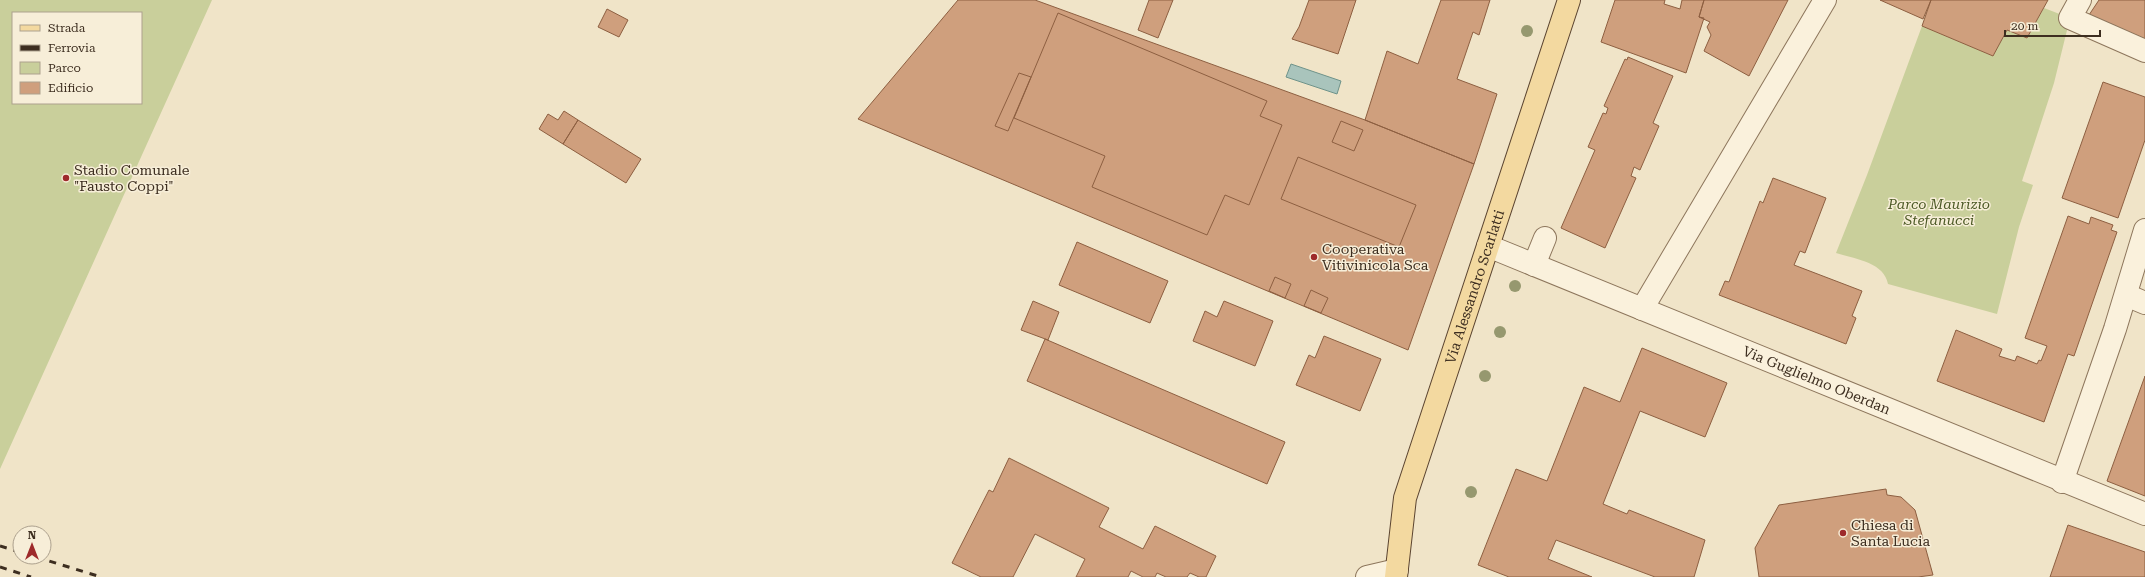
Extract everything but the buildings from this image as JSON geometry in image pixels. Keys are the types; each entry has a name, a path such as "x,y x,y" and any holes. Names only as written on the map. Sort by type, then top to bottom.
{"main road":[{"name":"Via Alessandro Scarlatti","path":"1396,574 1405,498 1569,0"}],"street":[{"path":"1642,309 1825,0"},
{"path":"2080,0 2070,18 2145,51"},
{"path":"2062,482 2136,299 2145,230"},
{"path":"1534,265 1545,238"},
{"name":"Via Guglielmo Oberdan","path":"1488,246 2062,482 2145,514"},
{"path":"1368,577 1396,574"}],"green space":[{"name":"Stadio Comunale \"Fausto Coppi\"","path":"0,0 212,0 0,469"},
{"name":"Parco Maurizio Stefanucci","path":"2044,8 2070,18 2054,83 2022,181 2033,185 2019,227 1997,314 1888,284 1881,271 1875,266 1868,262 1836,253 1867,175 1922,26 1993,56 2007,30 2027,38"}],"water":[{"path":"1291,64 1341,81 1337,94 1286,77"}],"railway":[{"path":"0,546 12,550"},
{"path":"52,562 101,577"},
{"path":"0,567 31,577"}],"place":[{"name":"Stadio Comunale \"Fausto Coppi\"","path":"66,178"},
{"name":"Cooperativa Vitivinicola Sca","path":"1314,257"},
{"name":"Chiesa di Santa Lucia","path":"1843,533"}]}
